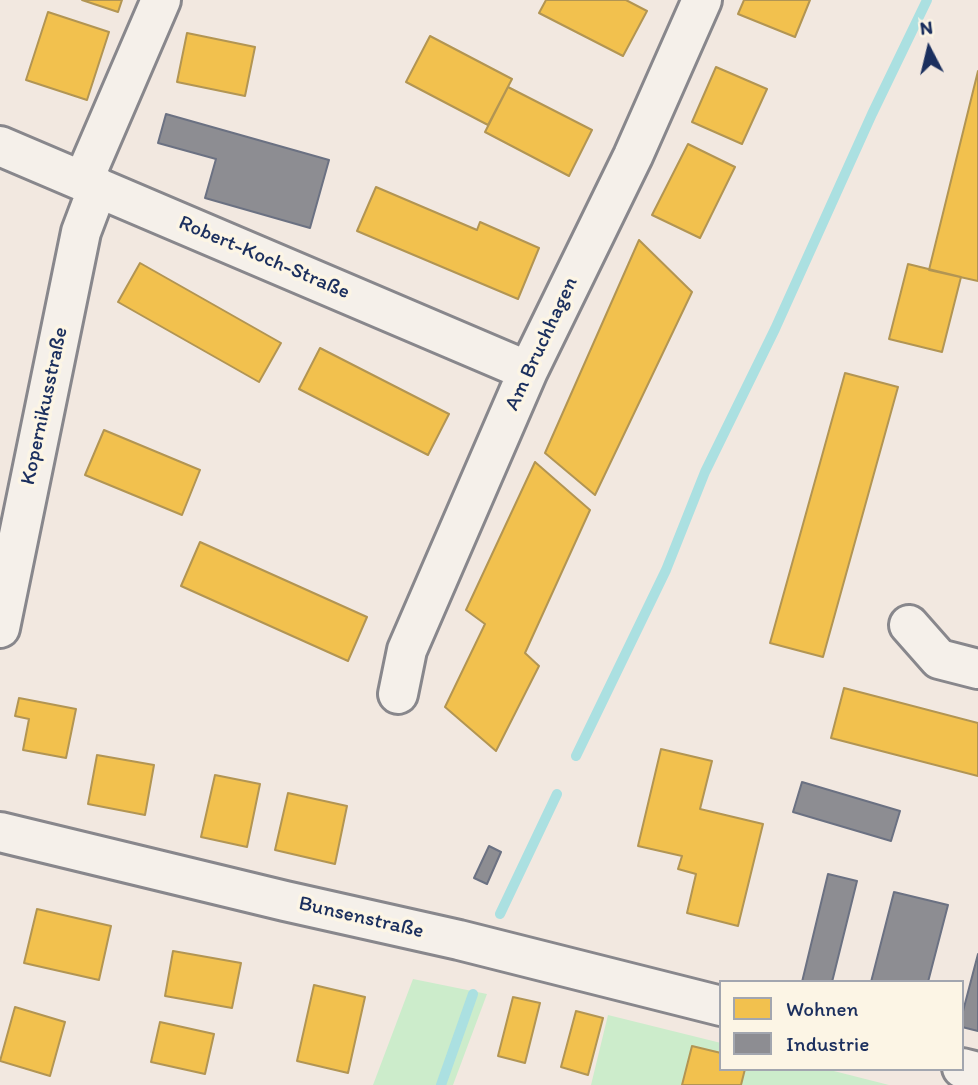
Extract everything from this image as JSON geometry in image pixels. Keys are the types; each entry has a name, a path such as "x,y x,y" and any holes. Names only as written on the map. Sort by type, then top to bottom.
{"street":[{"name":"Kopernikusstraße","path":"0,628 91,184 161,0"},
{"name":"Am Bruchhagen","path":"398,694 407,650 528,372 633,156 702,0"},
{"name":"Robert-Koch-Straße","path":"0,146 528,372"},
{"path":"909,625 939,659 978,669"},
{"name":"Bunsenstraße","path":"0,832 459,940 719,1005"}],"green space":[{"path":"413,979 487,994 453,1085 373,1085"},
{"path":"608,1015 719,1043 719,1071 834,1071 889,1085 591,1085"}],"building: Wohnen":[{"path":"82,0 122,0 118,12"},
{"path":"546,0 626,0 647,11 623,56 539,13"},
{"path":"744,0 810,0 795,37 738,14"},
{"path":"48,12 109,32 87,100 26,80"},
{"path":"187,33 255,47 245,96 177,82"},
{"path":"430,36 512,79 488,125 406,82"},
{"path":"716,67 767,89 742,144 692,122"},
{"path":"978,71 978,281 929,270"},
{"path":"508,87 592,130 569,176 485,132"},
{"path":"688,144 735,167 700,238 652,215"},
{"path":"376,187 477,230 480,222 539,248 518,299 357,231"},
{"path":"639,240 692,292 595,495 545,453"},
{"path":"140,263 281,343 259,382 118,302"},
{"path":"908,264 961,277 942,352 889,339"},
{"path":"320,348 449,414 428,455 299,389"},
{"path":"845,373 898,387 823,657 770,643"},
{"path":"104,430 200,470 182,515 85,475"},
{"path":"535,462 590,510 525,653 539,666 496,751 445,707 485,624 466,610"},
{"path":"200,542 367,617 348,661 181,586"},
{"path":"844,688 978,723 978,776 831,738"},
{"path":"19,698 76,709 66,758 23,750 29,719 15,716"},
{"path":"661,749 712,761 700,809 763,824 738,926 687,913 696,874 678,869 682,856 638,846"},
{"path":"97,755 154,765 145,815 88,804"},
{"path":"215,775 260,784 247,847 201,837"},
{"path":"288,793 347,806 335,864 275,850"},
{"path":"37,909 111,926 99,980 24,963"},
{"path":"173,951 241,963 232,1008 165,996"},
{"path":"314,985 365,997 348,1073 297,1061"},
{"path":"513,997 540,1003 525,1063 498,1056"},
{"path":"15,1007 65,1022 50,1076 0,1061"},
{"path":"576,1011 603,1018 588,1075 561,1067"},
{"path":"160,1022 214,1034 205,1074 151,1062"},
{"path":"692,1046 719,1053 719,1071 744,1071 741,1085 682,1085"}],"building: Industrie":[{"path":"166,114 329,160 310,228 205,198 216,159 158,143"},
{"path":"802,782 900,811 891,841 793,812"},
{"path":"489,846 501,852 487,884 474,878"},
{"path":"828,874 857,881 832,980 802,980"},
{"path":"894,892 948,905 929,980 872,980"},
{"path":"978,954 978,1031 964,1028 964,1007"}],"waterway":[{"path":"576,756 666,570 705,472 775,329 872,114 927,0"},
{"path":"500,914 557,794"},
{"path":"441,1085 473,994"}]}
